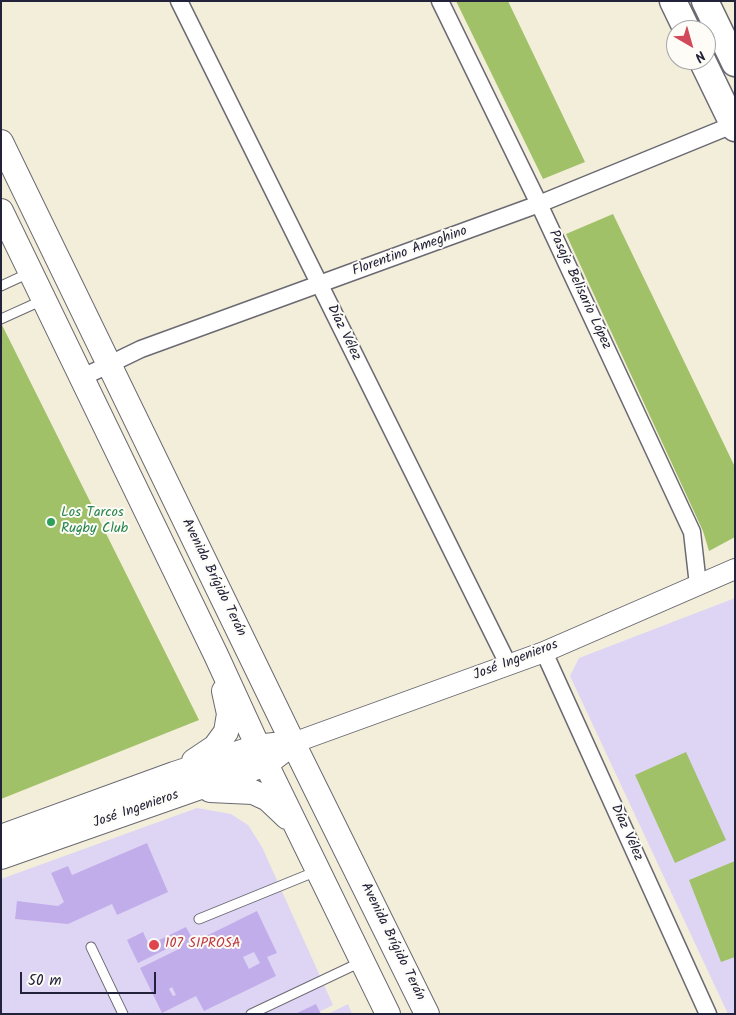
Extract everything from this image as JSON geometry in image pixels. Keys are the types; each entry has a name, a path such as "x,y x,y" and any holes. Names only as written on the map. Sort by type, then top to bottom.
{"main road":[{"path":"674,1 683,20"},
{"path":"705,1 735,63"},
{"path":"707,70 734,125"},
{"name":"Avenida Brígido Terán","path":"1,142 427,1014"},
{"path":"1,211 46,299 216,655 262,756 364,961 388,1014"},
{"path":"174,774 215,747 226,732 229,714 216,655"},
{"name":"José Ingenieros","path":"1,857 196,789 262,756 293,743"},
{"name":"José Ingenieros","path":"1,837 174,774 262,756"},
{"path":"196,789 253,792 268,800 282,811 301,836"}],"street":[{"name":"Díaz Vélez","path":"180,1 508,664"},
{"name":"Pasaje Belisario López","path":"440,1 539,204 692,532 698,585"},
{"name":"Florentino Ameghino","path":"83,377 141,349 320,286 539,204 734,125"},
{"name":"José Ingenieros","path":"293,743 544,652 735,569"},
{"name":"Díaz Vélez","path":"544,652 708,1014"}],"lane":[{"path":"1,286 32,272"},
{"path":"1,319 46,299"},
{"path":"199,919 319,870"},
{"path":"91,948 123,1014"},
{"path":"251,1014 364,961"}],"shaded area":[{"path":"735,598 735,1014 728,1014 570,676 579,658"},
{"name":"107 SIPROSA","path":"197,808 231,814 248,825 262,847 333,1005 315,1014 1,1014 1,879"},
{"path":"348,1004 352,1014 328,1014"}],"green space":[{"path":"456,1 508,1 585,162 543,179"},
{"path":"613,214 735,467 735,537 709,551 703,531 566,234"},
{"name":"Los Tarcos Rugby Club","path":"1,323 199,720 1,799"},
{"path":"686,752 726,840 675,863 635,775"},
{"path":"735,861 735,957 721,962 689,880"}],"building":[{"path":"147,843 168,892 117,915 112,904 68,924 15,919 17,901 58,906 64,902 51,873 68,866 72,875"},
{"path":"257,911 277,953 267,957 276,976 204,1011 196,996 162,1013 140,968 181,948 179,943 138,963 127,940 143,932 149,945 186,927 194,942","holes":["254,952 260,963 249,969 243,957","172,987 176,995 173,996 169,989"]},
{"path":"316,1004 321,1014 295,1014"}],"place":[{"name":"Los Tarcos Rugby Club","path":"51,522"},
{"name":"107 SIPROSA","path":"154,945"}]}
